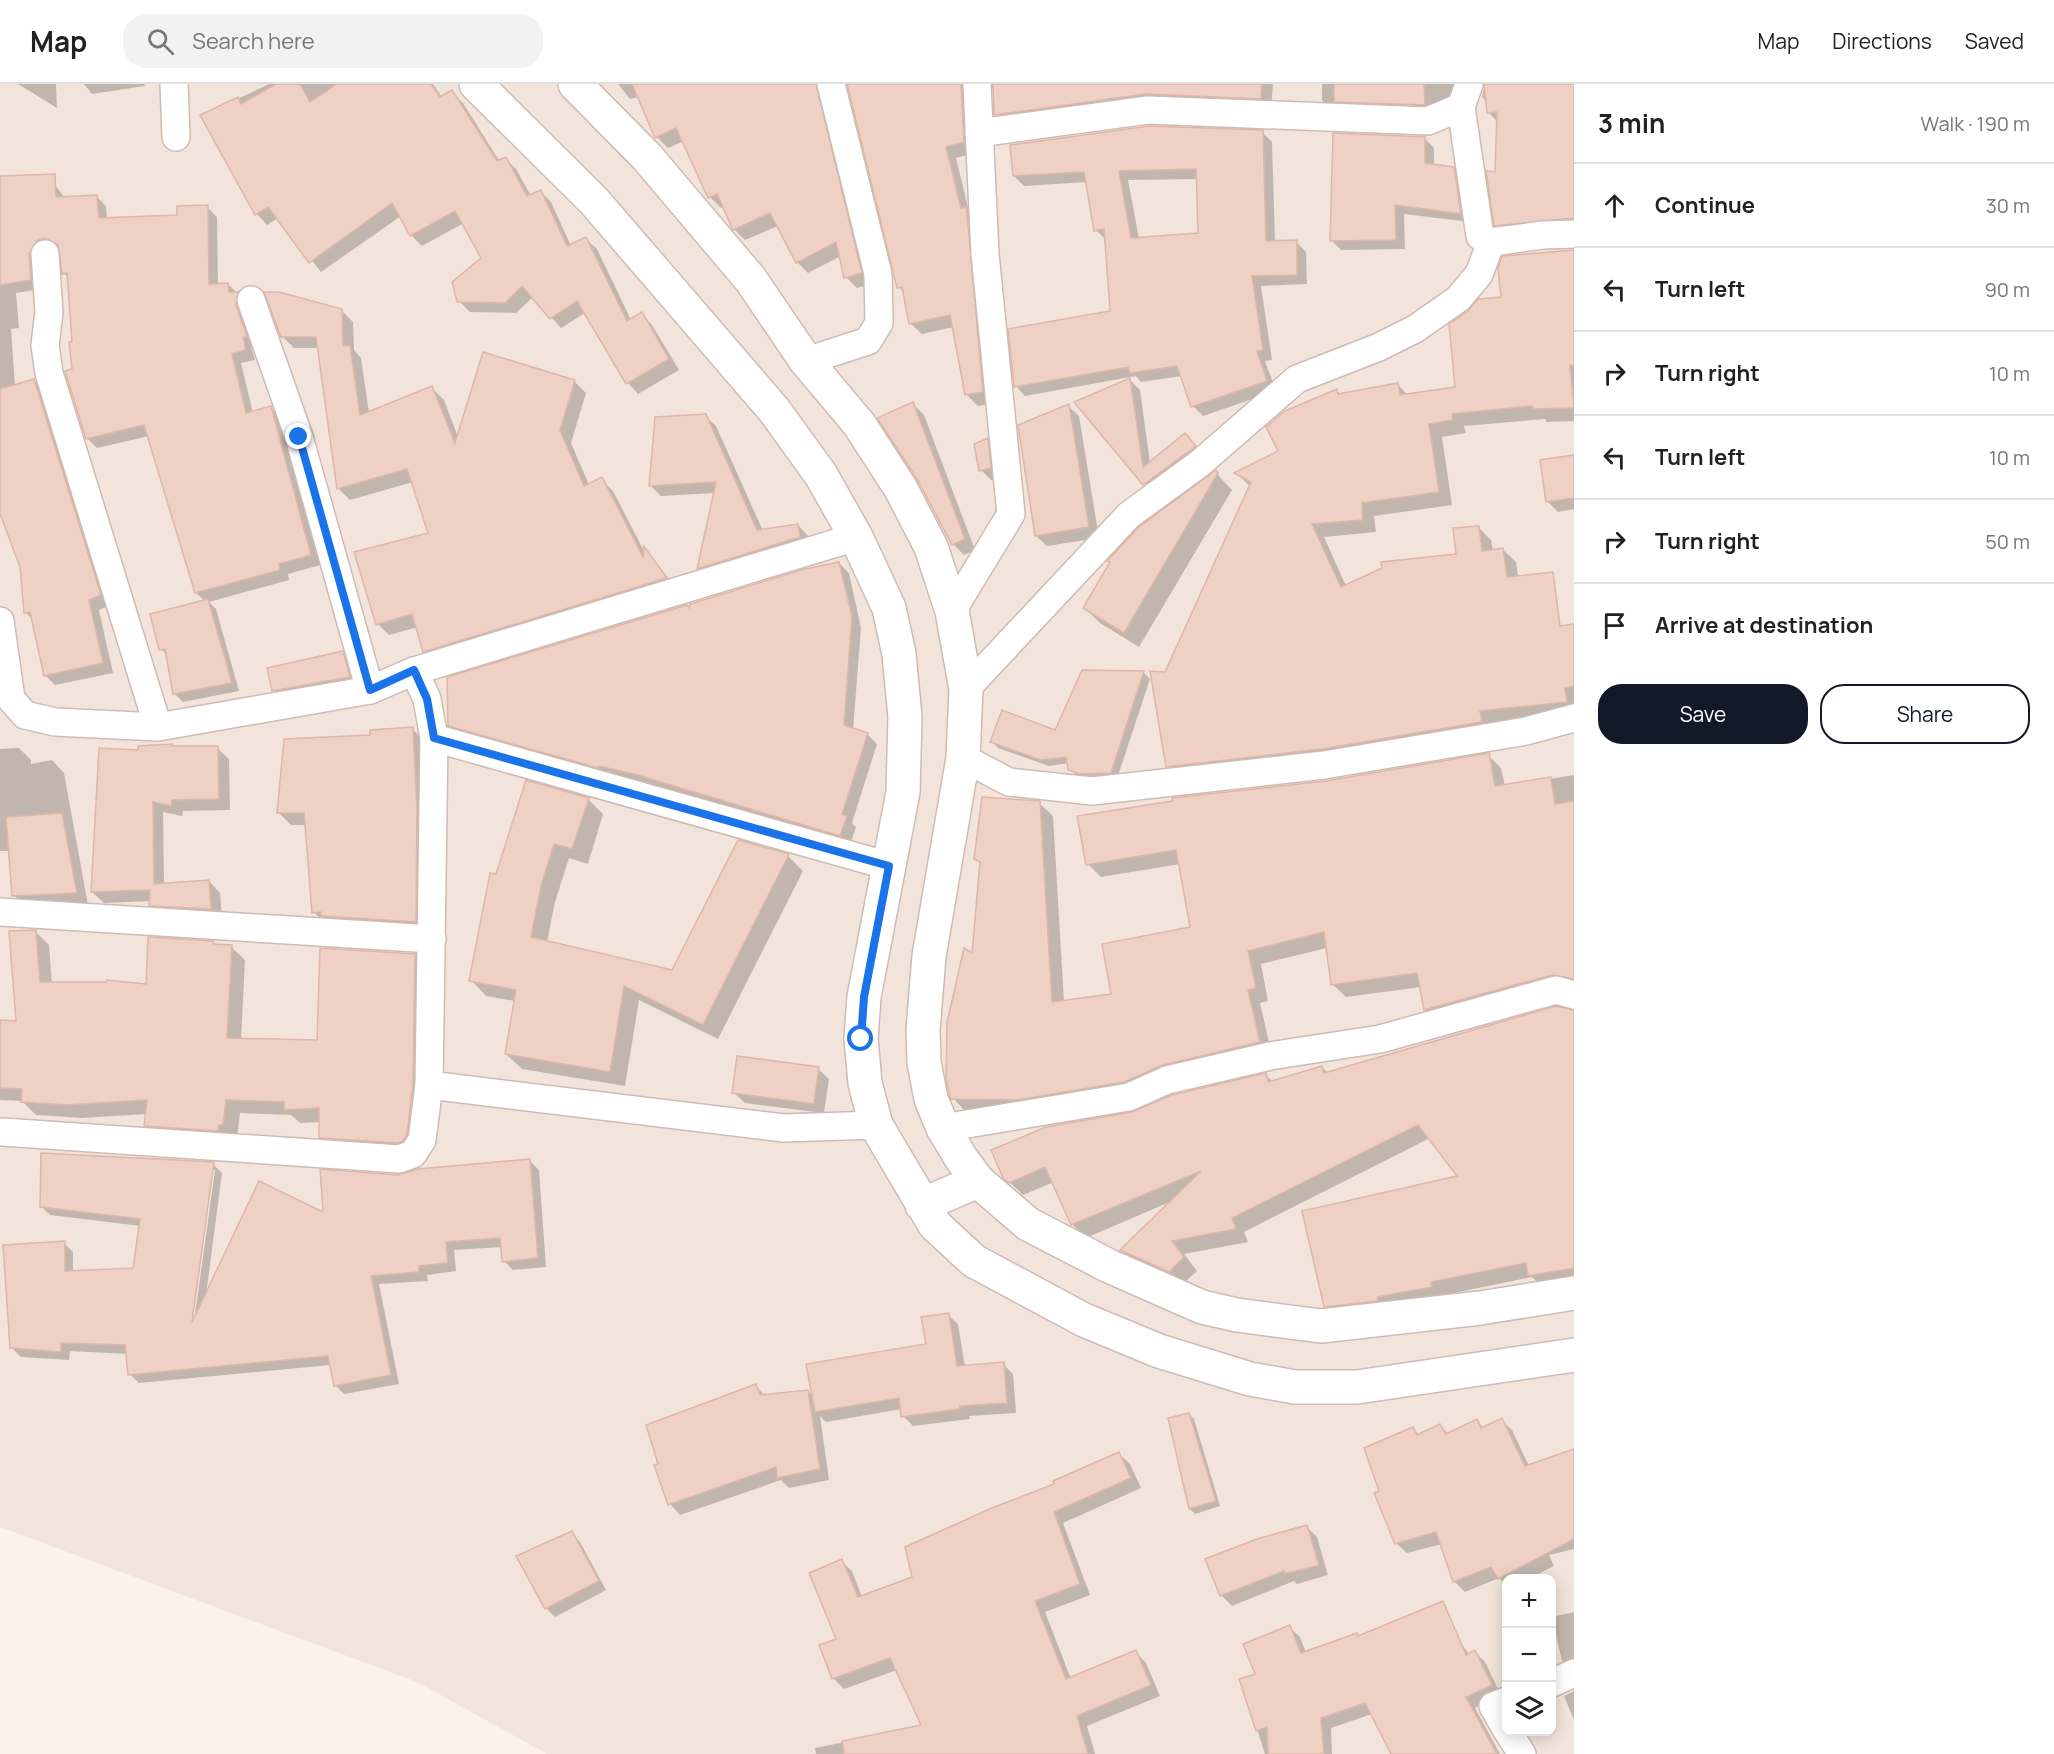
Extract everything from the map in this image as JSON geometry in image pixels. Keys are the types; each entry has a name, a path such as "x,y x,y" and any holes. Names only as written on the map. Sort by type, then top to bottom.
{"street":[{"path":"174,84 176,137"},
{"path":"476,84 594,201 774,410 821,476 856,537 888,608 899,654 905,717 903,792 864,997 861,1039 865,1083 876,1125 934,1225 974,1261 1084,1320 1158,1352 1250,1379 1295,1386 1357,1387 1574,1355"},
{"path":"575,84 648,157 744,271 806,361 859,424 901,489 931,547 952,611 966,689 963,758 929,956 922,1030 924,1062 931,1100 943,1128 978,1181 1028,1224 1109,1266 1202,1307 1258,1318 1321,1326 1480,1308 1574,1293"},
{"path":"806,361 868,341 879,323 878,274 831,84"},
{"path":"952,611 1011,514 985,254 978,84"},
{"path":"979,133 1148,110 1428,121 1465,95 1480,236 1491,242 1543,235 1574,234"},
{"path":"966,689 1129,515 1200,464 1296,379 1378,347 1415,329 1458,299 1479,274 1491,242"},
{"path":"45,254 49,312 45,345 49,373 158,727"},
{"path":"250,300 299,437 370,690"},
{"path":"0,621 11,699 25,714 55,722 158,727 370,690 414,670 856,537"},
{"path":"3,1132 399,1159 413,1154 422,1140 429,1085 434,738 427,699 414,670"},
{"path":"963,758 1009,782 1092,792 1324,765 1526,731 1574,718"},
{"path":"434,738 889,866"},
{"path":"0,912 432,939"},
{"path":"943,1128 1129,1097 1167,1080 1270,1056 1380,1039 1556,990 1574,995"},
{"path":"429,1085 784,1128 876,1125"},
{"path":"922,1205 978,1181"},
{"path":"1553,1682 1574,1673"},
{"path":"1502,1703 1493,1706 1502,1721"},
{"path":"1511,1736 1522,1754"}],"shaded area":[{"path":"0,84 1574,84 1574,1754 547,1754 417,1682 0,1527"}],"building":[{"path":"276,84 300,84 310,102 337,84 431,84 440,97 452,90 497,161 506,157 527,196 541,190 567,246 586,237 627,321 642,312 669,359 626,384 577,301 550,319 522,286 505,303 457,302 452,282 481,258 455,211 410,236 392,203 309,263 268,207 255,215 200,115 238,97 241,104"},
{"path":"632,84 816,84 862,273 844,278 836,242 796,263 770,213 733,230 717,194 708,198 676,128 655,138"},
{"path":"847,84 961,84 964,142 946,147 961,208 966,207 967,213 983,392 965,395 950,315 909,324 902,287 897,288"},
{"path":"993,84 1262,84 1261,99 1146,94 994,115"},
{"path":"1334,84 1424,84 1425,105 1334,102"},
{"path":"1484,84 1574,84 1574,218 1494,226 1486,171 1495,172 1497,112 1487,113"},
{"path":"1149,126 1263,130 1266,241 1297,240 1297,275 1252,276 1263,350 1257,351 1267,381 1191,407 1177,366 1130,373 1128,367 1014,387 1008,329 1110,311 1104,229 1094,231 1084,172 1013,176 1010,145","holes":["1196,169 1198,233 1131,238 1119,171"]},
{"path":"1333,133 1425,137 1425,163 1454,167 1461,214 1395,205 1396,240 1330,241"},
{"path":"55,174 56,197 97,195 99,218 177,215 177,206 208,205 209,284 228,283 229,292 238,292 236,305 247,337 243,337 246,350 232,354 246,413 271,406 311,555 279,564 280,570 195,593 144,425 86,439 65,371 72,369 69,342 72,341 67,273 62,274 58,245 45,238 36,241 29,254 31,280 0,285 0,176"},
{"path":"1574,250 1574,365 1570,365 1574,408 1533,409 1532,406 1452,414 1453,420 1429,424 1439,492 1362,503 1363,520 1312,524 1341,587 1382,568 1381,562 1456,554 1453,528 1479,526 1482,551 1503,548 1507,577 1553,572 1560,626 1574,624 1574,686 1565,688 1567,702 1480,711 1482,722 1322,749 1166,767 1150,671 1165,672 1251,482 1234,473 1278,451 1266,427 1285,411 1337,389 1338,394 1398,383 1400,395 1455,387 1449,324 1467,312 1478,299 1501,297 1498,268 1502,256"},
{"path":"264,292 279,292 342,309 343,346 350,345 360,415 432,386 455,443 483,352 575,380 560,430 584,486 602,477 643,557 644,546 667,578 423,652 412,614 376,625 354,552 428,533 407,469 337,489 316,337 281,337"},
{"path":"1130,378 1143,467 1185,433 1196,446 1143,485 1074,402"},
{"path":"34,379 101,595 89,600 103,663 44,676 30,612 24,613 20,567 0,514 0,389"},
{"path":"913,402 965,539 952,545 917,479 877,418"},
{"path":"1069,404 1089,527 1035,536 1018,425"},
{"path":"706,414 757,530 798,524 800,537 697,569 716,482 649,486 655,417"},
{"path":"988,438 991,468 979,471 974,444"},
{"path":"1574,455 1574,498 1546,502 1540,460"},
{"path":"1216,470 1218,473 1124,633 1083,608 1110,562 1107,561 1139,527"},
{"path":"839,562 852,617 844,725 868,733 842,814 847,816 840,836 634,774 599,766 598,768 448,726 447,677 687,605 689,608 690,604 805,569"},
{"path":"208,599 232,683 173,694 165,649 159,650 150,614"},
{"path":"343,651 350,677 272,691 267,668"},
{"path":"1082,670 1144,671 1111,773 1080,774 1068,770 1066,757 1041,760 990,742 1002,710 1055,730"},
{"path":"413,727 417,810 416,922 321,916 321,912 312,913 304,813 277,813 284,739 370,735 370,730"},
{"path":"172,744 172,746 218,746 219,799 172,800 171,806 153,802 154,884 209,880 211,909 149,906 150,890 91,892 99,748 138,750 138,746"},
{"path":"1489,753 1495,786 1551,777 1555,804 1574,801 1574,979 1552,975 1424,1010 1417,973 1331,985 1324,932 1248,951 1256,988 1248,990 1260,1042 1163,1065 1124,1082 1017,1100 951,1099 946,1080 947,1023 964,948 972,953 980,862 974,859 982,797 1040,801 1052,1002 1111,994 1102,944 1190,927 1176,850 1086,865 1077,816 1172,801 1172,798 1326,781"},
{"path":"526,780 589,798 572,849 554,844 541,886 531,937 672,970 738,840 789,854 703,1025 624,986 610,1072 505,1054 516,990 469,981 490,873 496,874"},
{"path":"62,813 77,893 12,896 6,817"},
{"path":"36,930 40,982 106,982 107,980 146,984 148,937 213,941 214,944 232,945 227,1038 317,1040 320,948 415,954 413,1084 407,1134 403,1141 397,1143 319,1138 319,1108 284,1110 284,1102 226,1100 223,1125 219,1125 218,1131 144,1126 147,1100 67,1105 21,1102 22,1089 0,1088 0,1020 16,1021 9,931"},
{"path":"1556,1006 1574,1010 1574,1268 1528,1276 1526,1263 1431,1282 1432,1287 1377,1297 1378,1301 1324,1307 1302,1211 1457,1176 1418,1125 1232,1218 1236,1229 1172,1241 1184,1257 1169,1272 1120,1250 1201,1171 1071,1225 1045,1167 1009,1183 1003,1178 991,1150 1046,1127 1132,1112 1172,1095 1266,1073 1268,1082 1322,1066 1324,1073"},
{"path":"737,1056 819,1067 814,1104 732,1093"},
{"path":"41,1153 214,1162 192,1322 259,1181 323,1212 320,1169 398,1175 418,1169 530,1159 538,1258 502,1262 500,1238 446,1242 448,1263 419,1266 419,1272 371,1276 391,1375 334,1386 328,1356 128,1375 125,1345 61,1343 61,1352 10,1348 3,1245 65,1241 65,1271 133,1268 140,1219 40,1207"},
{"path":"949,1313 957,1366 1004,1362 1007,1403 960,1406 960,1409 901,1417 899,1398 815,1412 806,1364 926,1344 921,1317"},
{"path":"756,1384 760,1395 808,1390 820,1469 777,1478 776,1467 668,1505 654,1465 658,1464 646,1425"},
{"path":"1189,1413 1216,1501 1189,1509 1168,1418"},
{"path":"1502,1418 1525,1466 1574,1449 1574,1539 1508,1574 1502,1574 1502,1577 1498,1579 1491,1567 1453,1582 1436,1532 1395,1544 1374,1493 1379,1491 1364,1448 1413,1427 1417,1435 1440,1424 1446,1434 1477,1419 1481,1428"},
{"path":"1119,1452 1131,1478 1054,1512 1080,1584 1035,1601 1066,1679 1136,1650 1151,1685 1077,1716 1088,1754 844,1754 842,1741 921,1725 890,1658 832,1679 819,1645 836,1639 809,1573 842,1559 858,1597 912,1577 905,1547 992,1508 1054,1484 1053,1481"},
{"path":"1307,1525 1319,1565 1285,1574 1284,1571 1220,1596 1205,1559 1257,1539"},
{"path":"572,1531 599,1581 545,1609 516,1556"},
{"path":"1443,1601 1466,1655 1475,1650 1492,1685 1466,1697 1497,1754 1391,1754 1365,1703 1321,1718 1324,1754 1268,1754 1267,1727 1256,1731 1239,1679 1255,1674 1243,1644 1290,1625 1301,1653 1357,1633 1358,1636"}],"route":[{"path":"299,437 370,690 414,670 427,699 434,738 889,866 864,997 861,1039"}]}
